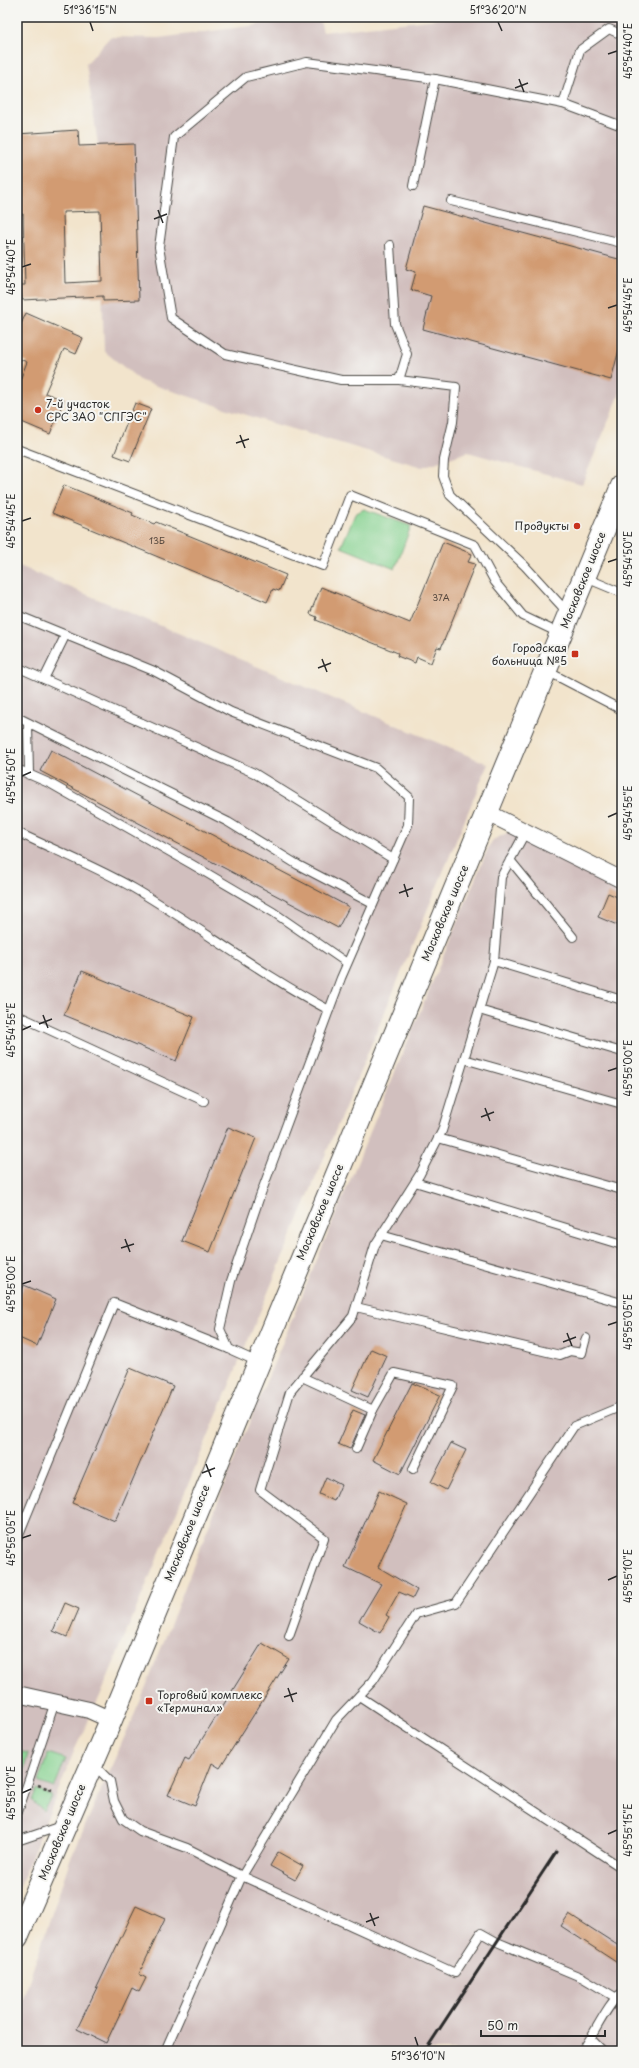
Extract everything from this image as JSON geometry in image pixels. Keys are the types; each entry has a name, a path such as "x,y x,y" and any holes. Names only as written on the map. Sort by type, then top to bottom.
{"main road":[{"name":"Московское шоссе","path":"17,1937 64,1825 111,1720 486,812 570,615 622,486"}],"street":[{"path":"486,812 622,880"},
{"path":"17,1694 89,1710 111,1720"}],"lane":[{"path":"563,104 580,50 609,29 622,35"},
{"path":"570,615 525,566 450,495 443,476 444,460 453,422 456,387 399,380 341,380 225,354 172,318 159,247 174,137 246,77 307,62 435,79 563,104 622,126"},
{"path":"413,186 435,79"},
{"path":"451,201 622,243"},
{"path":"390,245 395,324 407,354 399,380"},
{"path":"17,449 323,566 350,495 475,545 495,582 523,616 561,635"},
{"path":"585,578 622,593"},
{"path":"17,616 154,671 231,712 376,768 409,797 408,825 347,963 262,1189 231,1281 220,1329 229,1349"},
{"path":"44,679 65,636"},
{"path":"17,667 254,773 393,859"},
{"path":"546,670 622,710"},
{"path":"17,717 228,822 298,865 373,904"},
{"path":"28,723 29,774"},
{"path":"17,769 51,784 200,869 273,912 347,963"},
{"path":"289,1636 324,1538 260,1490 290,1392 353,1316 375,1245 415,1182 438,1138 494,961 501,877 526,831"},
{"path":"17,832 134,888 202,931 287,988 329,1010"},
{"path":"510,860 573,937"},
{"path":"494,961 622,1000"},
{"path":"479,1010 622,1052"},
{"path":"17,1014 204,1101"},
{"path":"464,1059 622,1104"},
{"path":"438,1138 622,1190"},
{"path":"415,1182 622,1245"},
{"path":"381,1235 622,1303"},
{"path":"17,1539 114,1303 258,1362"},
{"path":"356,1308 560,1355 570,1351 582,1353 586,1338"},
{"path":"356,1449 373,1410 394,1373 453,1386 413,1469"},
{"path":"302,1377 373,1410"},
{"path":"165,2051 242,1876 336,1720 373,1681 416,1614 456,1603 574,1426 622,1406"},
{"path":"359,1696 622,1868"},
{"path":"17,1815 55,1702"},
{"path":"92,1763 110,1781 114,1801 123,1819 140,1831 187,1848 242,1876 455,1973 481,1933 497,1942 583,1978 618,1995 582,2051"},
{"path":"17,1841 64,1825"},
{"path":"591,2039 603,2051"}],"shaded area":[{"path":"319,17 323,32 455,17 622,17 622,389 582,484 468,452 422,467 275,424 141,381 104,351 98,145 86,64 110,37 159,38"},
{"path":"17,565 488,764 100,1696 75,1749 17,1893"},
{"path":"507,833 516,835 622,887 622,2051 17,2051 17,2016 70,1860 143,1695 242,1440 489,846 493,840"}],"green space":[{"path":"364,509 411,526 395,569 341,547 355,514"},
{"path":"17,1751 28,1753 19,1791 17,1789"},
{"path":"48,1753 66,1759 54,1788 38,1782"},
{"path":"37,1789 52,1796 43,1811 32,1801"}],"building":[{"path":"78,130 79,146 134,144 139,300 103,301 103,296 22,300 21,285 25,285 23,214 20,214 17,134","holes":["100,211 102,281 65,283 63,212"]},
{"path":"423,206 622,260 622,338 611,380 423,329 431,296 411,290 416,272 406,269"},
{"path":"26,313 83,338 76,354 64,349 45,393 64,400 50,434 17,420 17,388 27,362 17,358 17,333"},
{"path":"135,403 151,409 130,461 114,455"},
{"path":"64,485 133,513 132,515 154,524 156,522 286,575 279,591 273,589 267,602 52,513"},
{"path":"443,542 472,554 468,562 475,564 441,648 437,647 431,663 417,657 415,663 397,656 398,653 316,620 317,617 310,614 321,587 410,623"},
{"path":"51,750 349,907 338,928 40,771"},
{"path":"608,893 622,899 622,927 598,917"},
{"path":"82,971 194,1017 176,1061 64,1015"},
{"path":"228,1127 256,1138 210,1252 182,1241"},
{"path":"24,1285 56,1299 37,1346 17,1337 17,1303"},
{"path":"371,1349 387,1356 368,1397 352,1390"},
{"path":"130,1368 173,1386 115,1521 72,1503"},
{"path":"412,1383 440,1395 400,1474 373,1460"},
{"path":"353,1410 365,1415 350,1449 338,1444"},
{"path":"451,1443 466,1450 446,1490 431,1482"},
{"path":"326,1477 341,1485 334,1501 319,1494"},
{"path":"379,1491 407,1504 378,1567 417,1590 413,1598 399,1592 386,1615 389,1617 380,1633 359,1621 381,1584 345,1567"},
{"path":"65,1603 79,1609 67,1637 53,1631"},
{"path":"262,1643 289,1659 220,1768 212,1763 195,1806 168,1795 185,1758 189,1760"},
{"path":"278,1852 303,1866 295,1880 270,1866"},
{"path":"136,1906 165,1919 139,1974 146,1978 139,1992 132,1988 106,2043 77,2029"},
{"path":"569,1914 622,1948 622,1966 561,1926"}],"railway":[{"path":"425,2051 556,1852"}],"place":[{"name":"7-й участок СРС ЗАО \"СПГЭС\"","path":"38,410"},
{"name":"Продукты","path":"577,526"},
{"name":"Городская больница №5","path":"575,654"},
{"name":"Торговый комплекс «Терминал»","path":"149,1701"}]}
